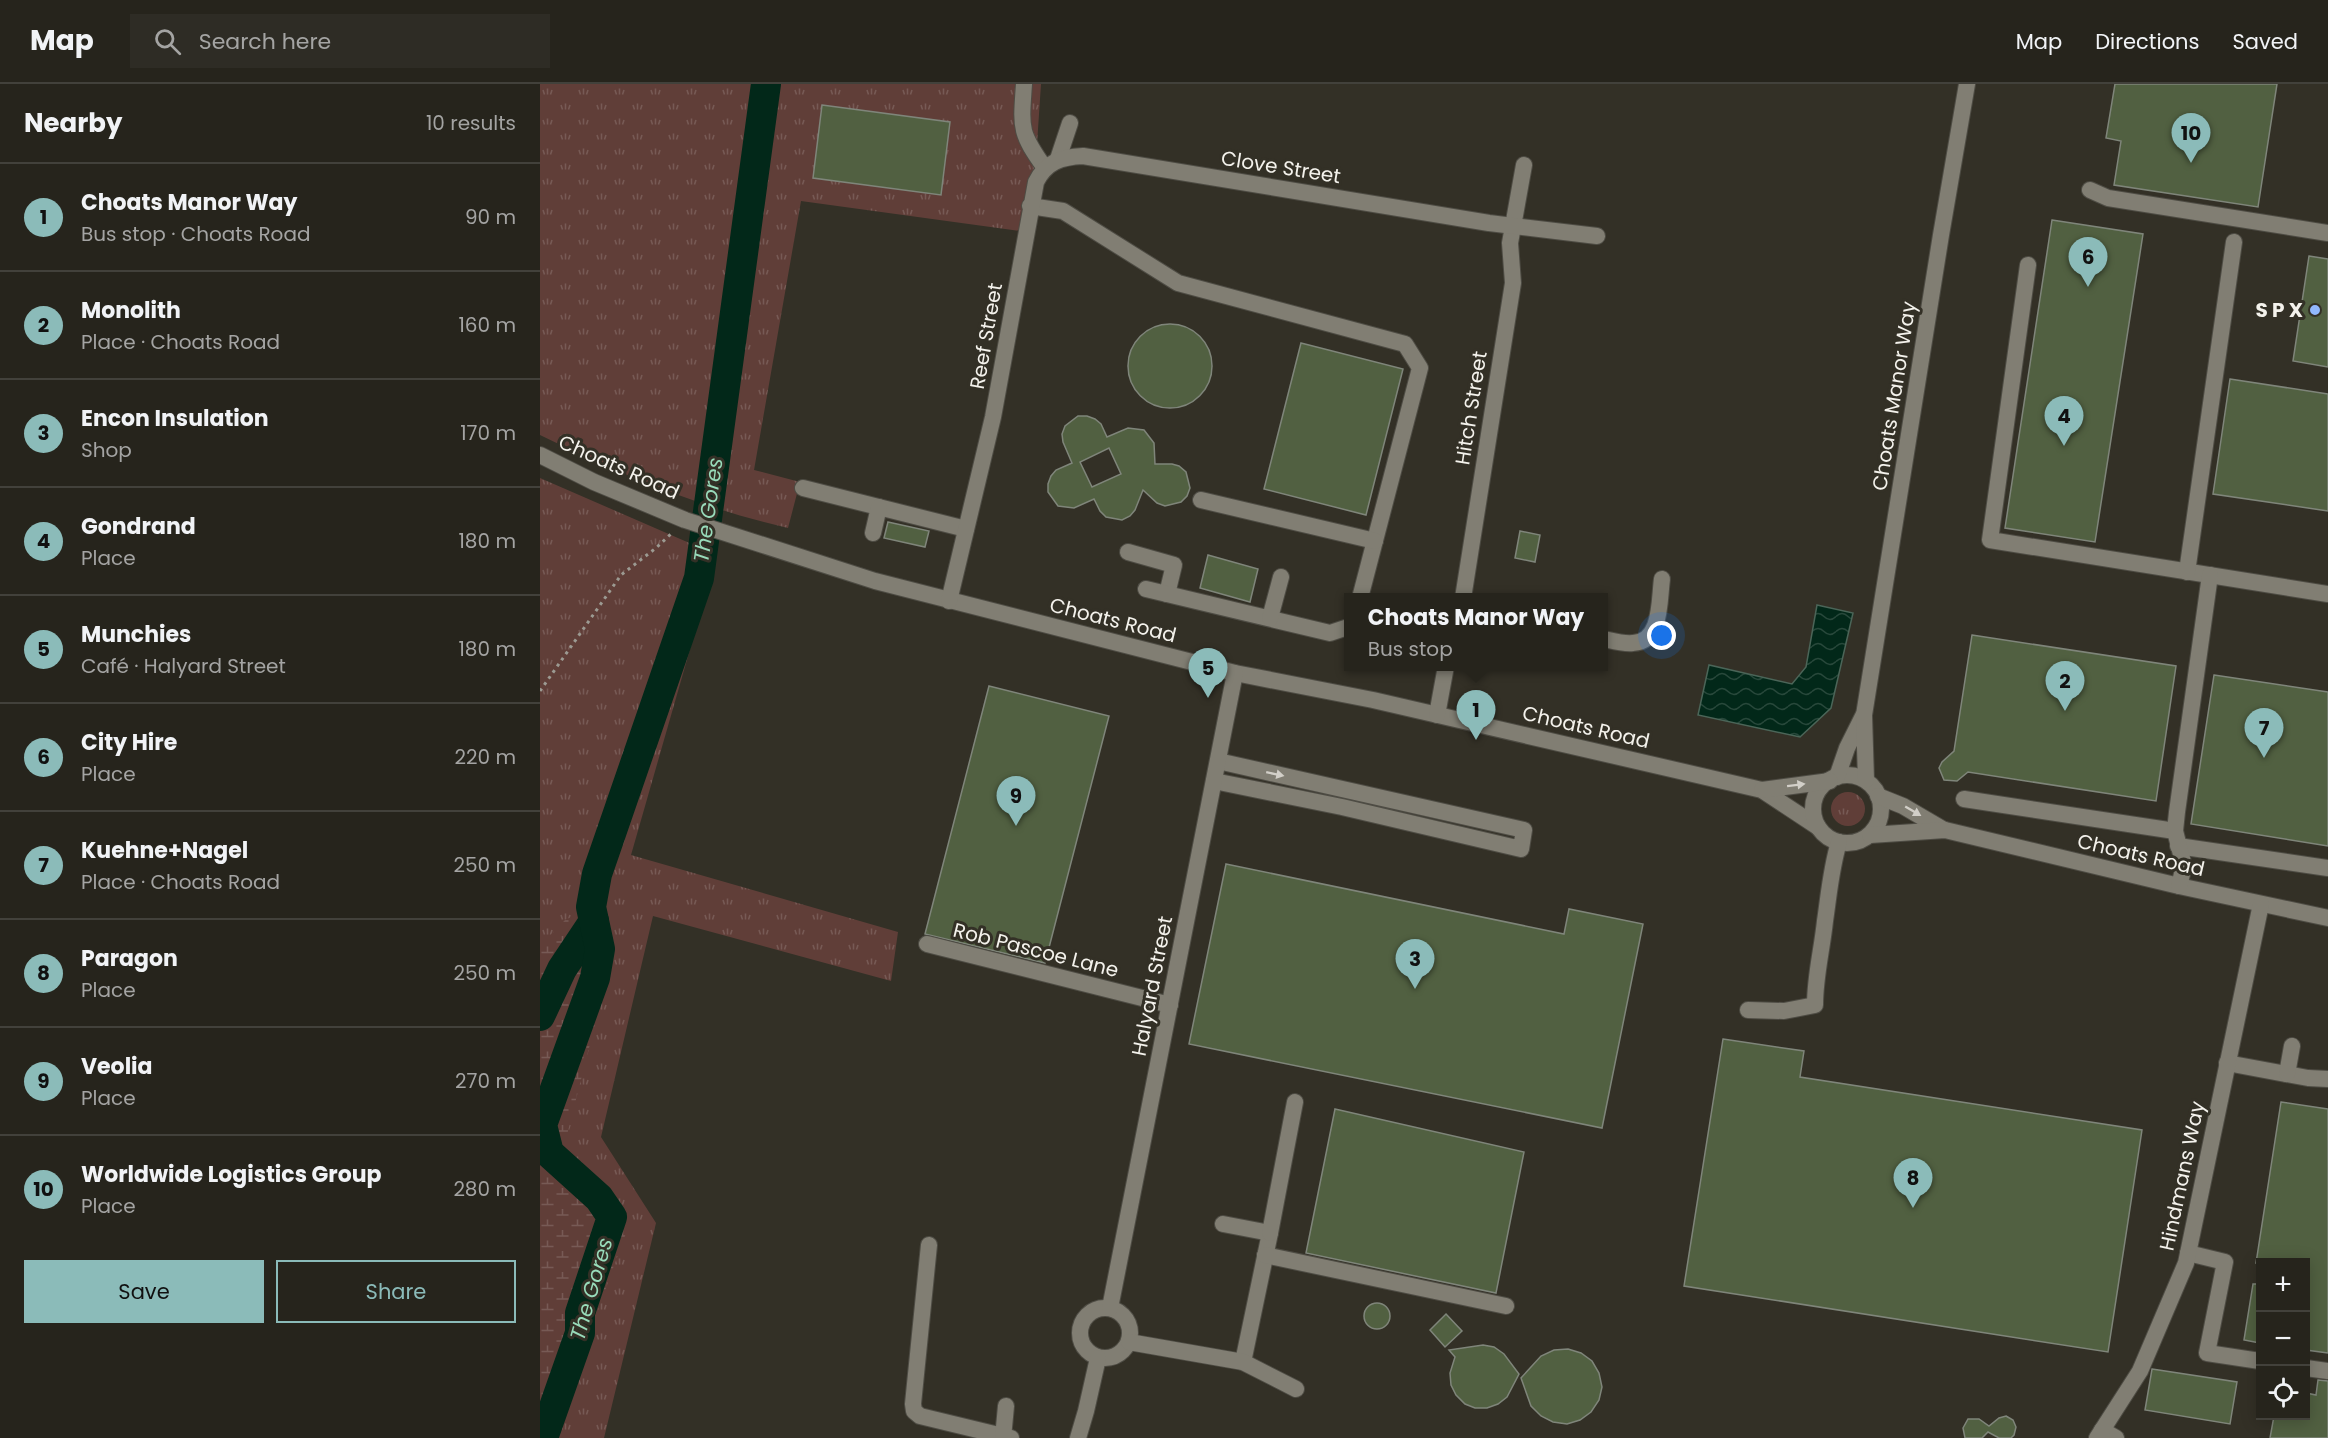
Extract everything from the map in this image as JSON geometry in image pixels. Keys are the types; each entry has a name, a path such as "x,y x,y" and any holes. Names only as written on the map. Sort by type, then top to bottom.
{"street":[{"path":"1024,84 1021,124 1023,132 1051,164"},
{"name":"Choats Manor Way","path":"1866,780 1864,715 1967,85"},
{"name":"Reef Street","path":"950,601 993,417 1036,182 1051,164 1070,123"},
{"name":"Clove Street","path":"1051,164 1083,156 1513,225 1597,236"},
{"name":"Hitch Street","path":"1464,593 1513,283 1510,243 1518,212 1524,165"},
{"path":"2090,190 2108,198 2328,233"},
{"path":"1030,206 1063,211 1178,283 1405,344 1420,368 1361,593"},
{"path":"2187,572 2234,242"},
{"path":"2028,265 1990,540 2328,594"},
{"name":"Choats Road","path":"540,455 594,482 685,520 875,581 1235,673 1437,715 1762,789 1833,779"},
{"path":"803,488 966,529"},
{"path":"1202,500 1375,541"},
{"path":"873,533 879,507"},
{"path":"1128,552 1174,565 1167,594"},
{"path":"2179,886 2184,866 2176,838 2210,575"},
{"path":"1270,618 1281,577"},
{"path":"1608,640 1630,644 1648,638 1655,627 1662,579"},
{"path":"1146,588 1330,633 1344,628"},
{"path":"1437,715 1445,671"},
{"name":"Halyard Street","path":"1110,1308 1235,673"},
{"name":"Choats Manor Way","path":"1833,779 1864,715"},
{"path":"1214,782 1342,807 1521,849 1524,830 1218,761"},
{"path":"1854,776 1866,780 1878,796 1881,817 1870,835 1860,841 1839,842 1831,839 1818,827 1814,801 1817,793 1833,779 1854,776"},
{"name":"Choats Road","path":"1762,789 1818,827"},
{"name":"Choats Road","path":"1878,796 1903,806 1945,830 2179,886 2328,918"},
{"path":"1964,799 2328,868"},
{"name":"Choats Road","path":"1870,835 1945,830"},
{"path":"1748,1010 1784,1011 1815,1005 1817,964 1826,922 1833,862 1839,842"},
{"name":"Hindmans Way","path":"2105,1435 2140,1371 2186,1263 2261,904"},
{"name":"Rob Pascoe Lane","path":"927,944 1170,1005"},
{"path":"2287,1074 2292,1046"},
{"path":"2227,1063 2328,1079"},
{"path":"1243,1362 1295,1102"},
{"path":"1223,1224 1270,1233"},
{"path":"929,1245 914,1411 920,1416 1005,1437 1006,1406"},
{"path":"2188,1253 2225,1262 2207,1353 2256,1360"},
{"path":"1265,1255 1506,1306"},
{"path":"1078,1438 1096,1365 1081,1342 1080,1327 1088,1314 1102,1308 1110,1308 1125,1317 1131,1333 1129,1342 1120,1354 1096,1365"},
{"path":"1129,1342 1243,1362 1296,1389"},
{"path":"2310,1369 2328,1371"}],"path":[{"path":"540,692 621,575 656,548 685,520"}],"green space":[{"path":"540,84 1041,84 1034,189 1028,232 801,201 754,470 800,482 788,528 724,511 661,489 540,435"},
{"path":"540,478 717,555 631,855 898,932 891,981 653,916 601,1137 656,1223 604,1438 540,1438"},
{"path":"1848,792 1860,797 1865,809 1860,821 1848,826 1836,821 1831,809 1836,797"},
{"path":"591,907 602,916 613,953 567,1135 586,1170 629,1225 588,1337 556,1438 540,1438 540,946 565,920"}],"water":[{"path":"1817,605 1853,613 1831,708 1800,737 1698,715 1709,665 1792,684 1806,667"}],"building":[{"path":"2115,84 2277,84 2258,207 2114,185 2121,141 2106,138"},
{"path":"822,105 950,122 941,195 813,178"},
{"path":"2052,220 2143,234 2095,542 2005,528"},
{"name":"S P X","path":"2309,256 2328,259 2328,367 2293,361"},
{"path":"1170,324 1186,327 1200,336 1209,350 1212,366 1209,382 1200,396 1186,405 1170,408 1154,405 1140,396 1131,382 1128,366 1131,350 1140,336 1154,327"},
{"path":"1301,343 1403,369 1366,515 1264,489"},
{"path":"2230,379 2328,394 2328,511 2213,494"},
{"path":"1078,416 1087,416 1101,424 1107,437 1128,428 1144,430 1154,443 1155,464 1172,464 1186,472 1190,488 1187,496 1181,502 1165,506 1157,503 1143,490 1135,510 1122,520 1106,517 1094,499 1074,508 1058,506 1048,492 1048,484 1056,470 1072,463 1063,442 1062,434 1065,426","holes":["1109,448 1121,474 1092,487 1080,462"]},
{"path":"888,522 929,531 925,547 884,538"},
{"path":"1520,531 1540,535 1535,562 1515,558"},
{"path":"1208,555 1258,569 1250,602 1200,588"},
{"path":"1972,635 2176,666 2156,801 1968,772 1957,781 1944,780 1939,768 1954,751"},
{"path":"2214,675 2328,692 2328,846 2191,824"},
{"path":"989,686 1109,716 1045,963 925,934"},
{"path":"1226,864 1564,934 1569,909 1643,924 1602,1128 1189,1044"},
{"path":"1723,1039 1804,1051 1800,1077 2142,1130 2108,1352 1684,1286"},
{"path":"2281,1102 2328,1109 2328,1353 2310,1351 2310,1258 2257,1258"},
{"path":"1335,1109 1524,1152 1496,1293 1306,1253"},
{"path":"2253,1284 2256,1284 2256,1342 2244,1340"},
{"path":"1377,1303 1386,1307 1390,1316 1386,1325 1377,1329 1368,1325 1364,1316 1368,1307"},
{"path":"1446,1314 1462,1331 1445,1347 1430,1330"},
{"path":"1483,1345 1494,1347 1504,1354 1519,1374 1507,1397 1498,1404 1487,1408 1475,1408 1465,1404 1456,1395 1451,1385 1450,1373 1455,1357 1449,1350"},
{"path":"1568,1349 1581,1353 1592,1361 1599,1373 1602,1387 1599,1400 1591,1412 1580,1420 1567,1424 1553,1422 1541,1416 1531,1406 1521,1378 1541,1356 1554,1350"},
{"path":"2152,1369 2237,1382 2230,1424 2145,1410"},
{"path":"2318,1380 2328,1381 2328,1438 2270,1438 2273,1420 2310,1420 2310,1394 2316,1395"},
{"path":"2006,1416 2013,1420 2016,1427 2011,1438 1999,1438 1988,1432 1982,1438 1965,1438 1963,1428 1968,1419 1979,1419 1989,1426 1999,1418"}],"waterway":[{"name":"The Gores","path":"543,1438 580,1333 580,1313 612,1217 599,1198 549,1153 542,1125 595,978 600,949 591,907 597,874 699,578 766,84"},
{"name":"The Gores","path":"540,1016 562,969 594,921"}],"place":[{"name":"Worldwide Logistics Group","path":"2191,163"},
{"name":"City Hire","path":"2088,287"},
{"name":"S P X","path":"2315,310"},
{"name":"Gondrand","path":"2064,446"},
{"name":"Munchies","path":"1208,698"},
{"name":"Monolith","path":"2065,711"},
{"name":"Choats Manor Way","path":"1476,740"},
{"name":"Kuehne+Nagel","path":"2264,758"},
{"name":"Veolia","path":"1016,826"},
{"name":"Encon Insulation","path":"1415,989"},
{"name":"Paragon","path":"1913,1208"}]}
